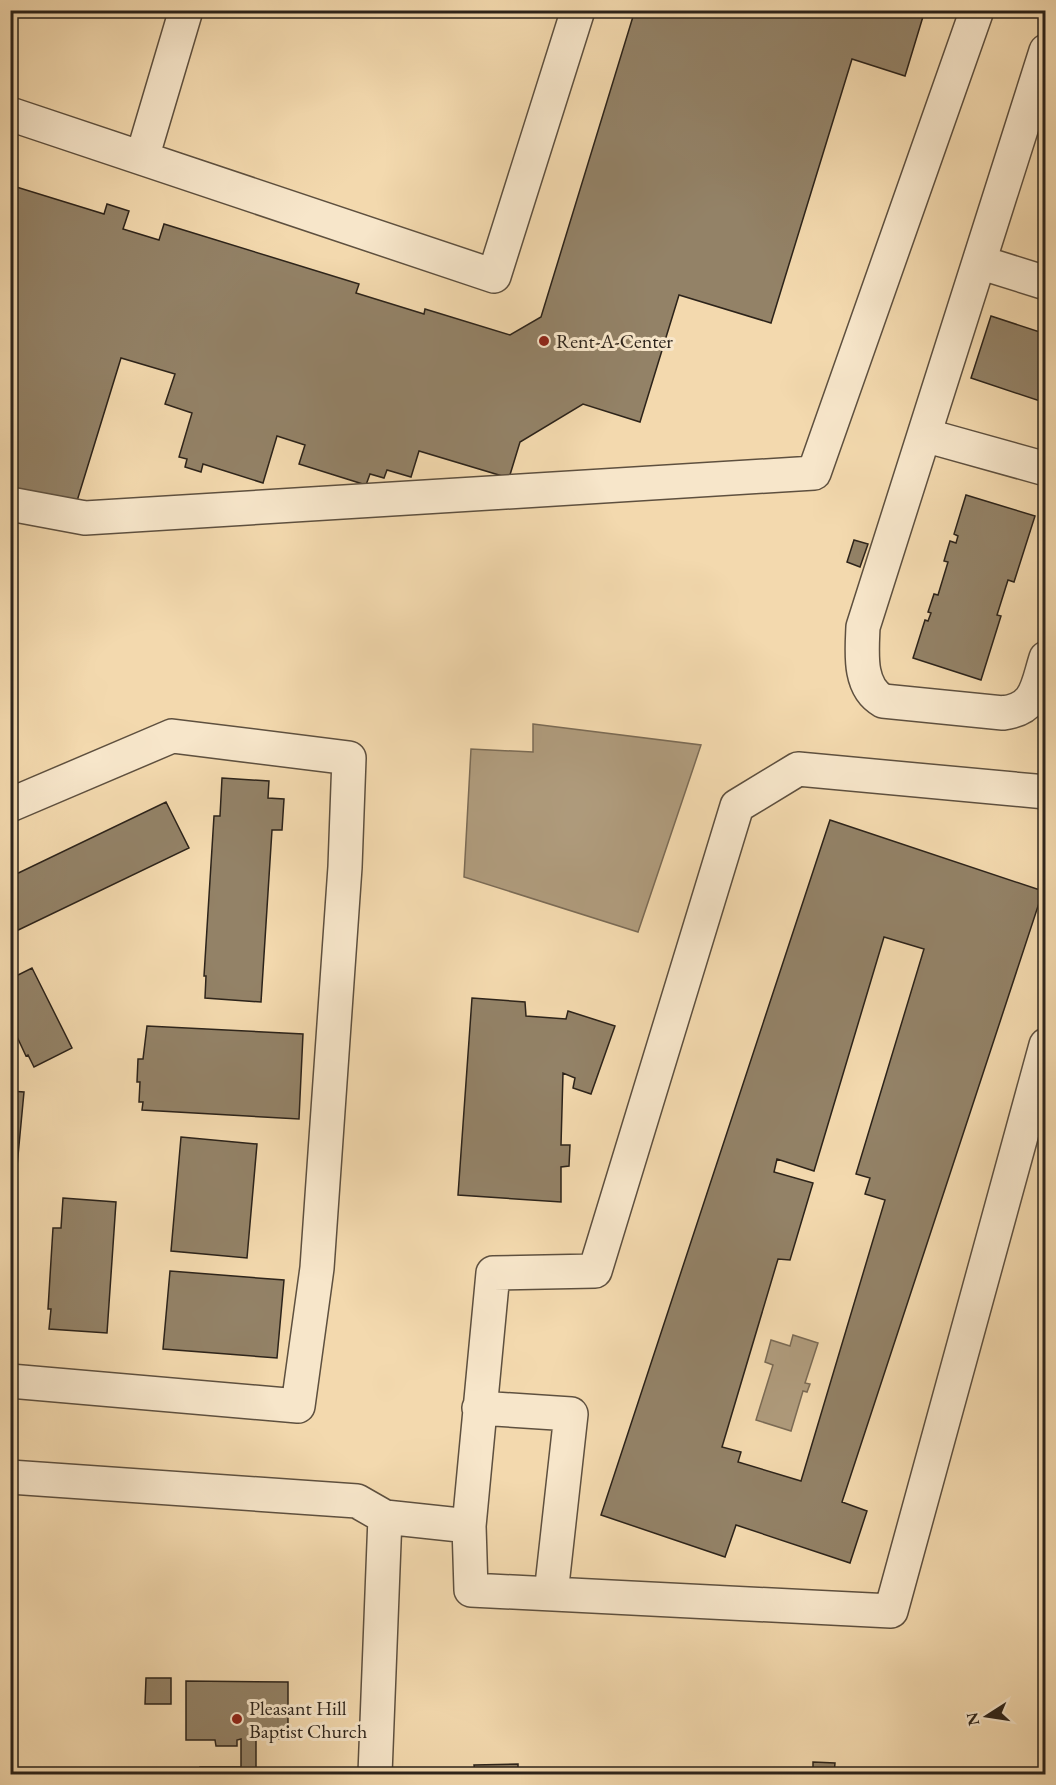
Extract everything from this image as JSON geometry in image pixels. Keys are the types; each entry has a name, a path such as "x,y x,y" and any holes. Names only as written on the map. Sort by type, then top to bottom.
{"lane":[{"path":"142,158 186,10"},
{"path":"10,114 494,276 578,10"},
{"path":"10,504 84,518 814,473 977,10"},
{"path":"1046,51 863,627 864,670 868,686 875,697 883,701 1003,712 1015,711 1029,702 1036,691 1046,658"},
{"path":"979,262 1046,283"},
{"path":"924,435 1046,469"},
{"path":"10,805 172,736 349,758 345,867 319,1245 298,1406 10,1381"},
{"path":"1046,792 798,769 737,806 595,1271 493,1273 469,1526 471,1590 891,1611 1046,1045"},
{"path":"479,1408 571,1414 551,1594"},
{"path":"10,1476 357,1502 386,1517 469,1526"},
{"path":"375,1774 386,1517"}],"shaded area":[{"path":"533,724 701,745 638,932 464,877 471,749 533,752"},
{"path":"793,1335 818,1343 805,1383 810,1384 807,1392 803,1391 791,1431 756,1420 773,1365 765,1362 771,1340 790,1346"}],"building":[{"path":"635,10 925,10 905,76 852,59 771,323 679,295 640,422 583,404 520,442 509,478 419,451 411,477 387,470 384,478 370,474 366,485 299,464 305,445 277,436 263,483 203,464 201,472 185,467 187,459 179,457 192,413 165,404 175,374 121,358 73,514 10,494 12,470 10,469 10,185 104,214 107,204 129,211 123,229 159,240 164,224 359,284 356,293 424,314 425,309 510,335 541,317"},
{"path":"991,316 1046,334 1046,403 971,378"},
{"path":"966,495 1035,516 1014,582 1008,580 997,615 1001,616 981,680 913,658 925,620 928,621 931,613 928,612 934,594 938,595 948,562 944,561 950,541 956,543 958,536 954,534"},
{"path":"854,540 868,544 860,567 847,562"},
{"path":"222,778 269,781 268,798 284,799 282,830 272,830 261,1002 205,998 206,976 204,976 214,816 220,816"},
{"path":"166,802 189,848 10,934 10,877"},
{"path":"830,820 1043,891 842,1502 867,1511 850,1563 736,1525 725,1557 601,1515","holes":["884,937 924,949 856,1174 870,1178 865,1194 885,1200 801,1481 738,1462 741,1452 722,1447 778,1259 790,1260 813,1183 774,1172 777,1159 814,1171"]},
{"path":"32,968 72,1048 34,1067 28,1055 26,1056 12,1026 10,1027 10,979"},
{"path":"472,998 525,1002 526,1016 566,1019 568,1011 615,1026 591,1094 573,1088 575,1078 563,1073 561,1145 570,1145 569,1166 561,1167 561,1202 458,1195"},
{"path":"147,1026 303,1034 299,1119 142,1110 143,1102 139,1102 140,1082 137,1082 138,1059 143,1059"},
{"path":"10,1091 24,1092 13,1209 10,1208"},
{"path":"181,1137 257,1144 247,1258 171,1251"},
{"path":"63,1198 116,1202 107,1333 49,1329 53,1228 61,1228"},
{"path":"10,1237 15,1237 10,1309"},
{"path":"170,1271 284,1280 277,1358 163,1349"},
{"path":"146,1678 171,1678 171,1704 145,1704"},
{"name":"Pleasant Hill Baptist Church","path":"186,1681 288,1682 288,1739 256,1739 256,1768 273,1768 273,1774 200,1774 200,1767 241,1767 241,1739 237,1740 237,1746 216,1746 215,1740 186,1740"},
{"path":"813,1762 835,1763 834,1774 813,1774"},
{"path":"518,1764 518,1774 475,1774 474,1765"}],"place":[{"name":"Rent-A-Center","path":"544,341"},
{"name":"Pleasant Hill Baptist Church","path":"237,1719"}]}
